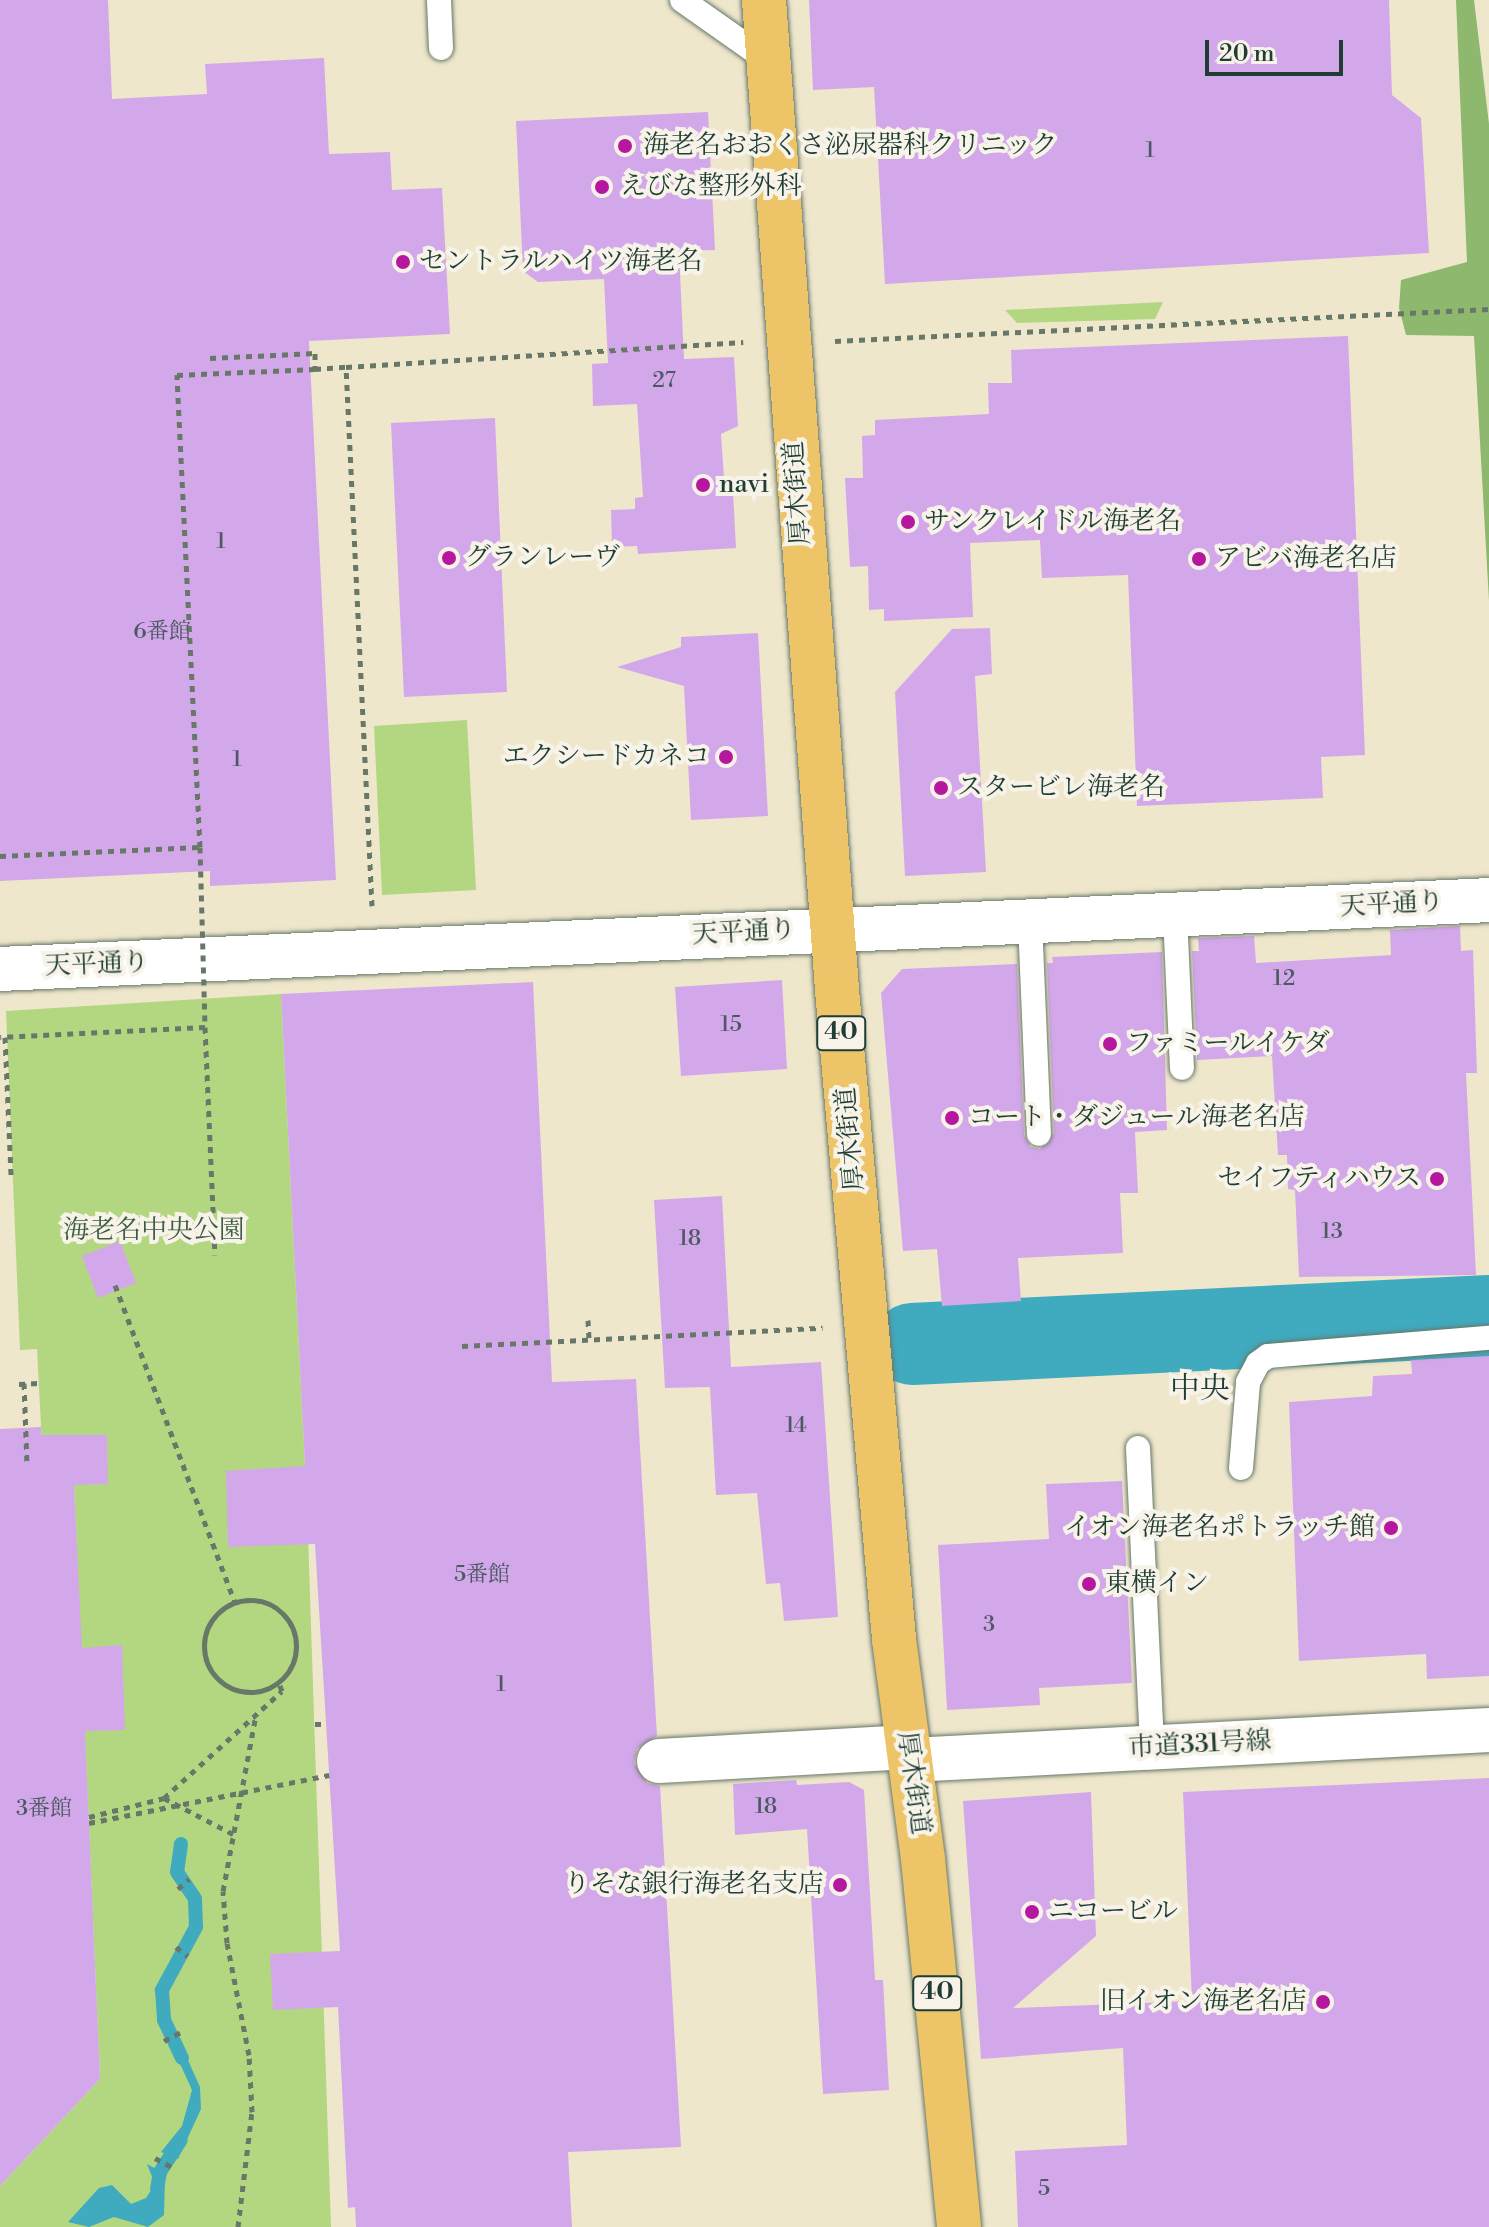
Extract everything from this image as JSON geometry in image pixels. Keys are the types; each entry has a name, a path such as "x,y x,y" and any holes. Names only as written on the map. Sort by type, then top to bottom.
{"main road":[{"name":"厚木街道","path":"764,0 831,929 894,1639 910,1753 959,2227"}],"street":[{"name":"天平通り","path":"0,969 1489,900"},
{"name":"市道331号線","path":"671,1760 1152,1747 1489,1730"}],"lane":[{"path":"439,0 441,48"},
{"path":"682,0 767,60"},
{"path":"1175,915 1182,1068"},
{"path":"1030,921 1039,1134"},
{"path":"1241,1468 1248,1382 1258,1363 1268,1356 1489,1338"},
{"path":"1138,1448 1152,1747"}],"path":[{"path":"828,341 1489,309"},
{"path":"215,1255 200,847 177,375 744,342"},
{"path":"210,358 315,353 315,369"},
{"path":"346,367 373,916"},
{"path":"0,856 200,847"},
{"path":"11,1175 2,1037 205,1027"},
{"path":"115,1285 235,1602"},
{"path":"588,1320 589,1340"},
{"path":"462,1346 832,1328"},
{"path":"27,1466 21,1384 39,1383"},
{"path":"249,1599 277,1607 294,1630 295,1659 279,1683 252,1692 238,1690 214,1674 204,1647 206,1633 212,1619 235,1602 249,1599"},
{"path":"279,1683 282,1691 164,1798 89,1820 329,1775"},
{"path":"238,2227 252,2112 241,1996 226,1930 223,1891 256,1714"},
{"path":"315,1724 326,1724"},
{"path":"164,1798 233,1834"},
{"path":"178,1889 189,1879"},
{"path":"176,1947 188,1956"},
{"path":"164,2041 181,2032"},
{"path":"155,2158 172,2167"}],"green space":[{"path":"1456,0 1474,0 1489,124 1489,601 1474,336 1406,335 1399,308 1401,280 1467,262"},
{"path":"1163,302 1155,319 1017,323 1005,310"},
{"path":"467,720 476,890 382,895 374,726"},
{"name":"海老名中央公園","path":"281,994 307,1505 331,2227 0,2227 0,2186 100,2079 73,1465 43,1465 37,1349 20,1350 6,1011"}],"water":[{"path":"179,2040 200,2087 201,2109 178,2159 161,2152 182,2126 192,2090 171,2044"},
{"path":"147,2164 165,2174 164,2215 148,2227 114,2217 89,2227 68,2222 99,2188 112,2185 131,2204 146,2198 155,2184"}],"building":[{"path":"0,0 108,0 112,99 207,94 205,64 324,58 329,154 390,152 392,190 442,188 450,334 309,341 336,880 210,886 210,871 0,881"},
{"path":"809,0 1389,0 1392,95 1421,118 1429,253 885,284 874,87 813,90"},
{"path":"708,112 715,250 679,251 684,359 734,357 738,426 721,434 725,493 733,492 736,548 638,554 637,546 612,547 611,510 635,509 635,498 643,497 637,404 593,406 592,364 608,363 604,279 538,282 523,271 516,121"},
{"name":"アビバ海老名店","path":"1348,336 1365,755 1321,757 1323,798 1137,806 1128,575 1042,578 1040,540 970,543 973,617 884,621 884,609 869,610 868,566 850,567 845,478 863,478 862,436 875,435 875,420 989,414 988,383 1012,383 1011,350"},
{"name":"グランレーヴ","path":"495,418 507,692 404,697 391,423"},
{"name":"スタービレ海老名","path":"990,628 992,674 975,676 986,872 905,876 895,692 952,629"},
{"name":"エクシードカネコ","path":"758,633 768,816 691,820 684,686 617,667 681,647 681,637"},
{"path":"1460,926 1461,951 1473,950 1477,1073 1466,1073 1476,1275 1299,1277 1295,1190 1288,1189 1287,1155 1278,1155 1272,1056 1197,1060 1192,951 1199,951 1198,938 1254,936 1256,963 1391,955 1390,930"},
{"path":"1162,952 1167,1130 1135,1132 1138,1193 1120,1193 1123,1253 1018,1258 1021,1301 942,1306 937,1249 903,1251 881,993 902,969 1017,964 1024,1135 1031,1147 1040,1149 1054,1133 1047,963 1053,963 1052,957"},
{"path":"782,980 787,1069 681,1076 675,987"},
{"path":"533,982 552,1382 636,1379 657,1736 637,1749 634,1763 647,1783 660,1786 681,2147 568,2152 572,2227 356,2227 355,2207 348,2208 338,2007 273,2010 270,1954 340,1951 315,1544 228,1547 226,1471 305,1466 281,994"},
{"path":"722,1196 731,1367 821,1362 838,1617 784,1621 780,1583 766,1584 757,1493 716,1495 710,1387 665,1388 654,1200"},
{"path":"120,1241 136,1283 98,1298 82,1256"},
{"name":"イオン海老名ポトラッチ館","path":"1489,1356 1489,1676 1427,1679 1426,1654 1299,1661 1289,1402 1372,1396 1373,1376 1412,1374 1411,1360"},
{"path":"41,1427 41,1435 107,1435 108,1484 74,1485 82,1648 122,1645 125,1730 85,1731 100,2079 0,2186 0,1429"},
{"path":"1122,1481 1132,1683 1039,1688 1040,1705 947,1710 938,1545 1049,1539 1046,1484"},
{"name":"旧イオン海老名店","path":"1489,1778 1489,2227 1018,2227 1015,2151 1127,2145 1123,2048 981,2059 963,1801 1091,1792 1096,1936 1013,2008 1192,2001 1183,1792"},
{"name":"りそな銀行海老名支店","path":"796,1780 797,1785 849,1782 864,1790 875,1980 883,1980 889,2090 823,2094 807,1829 735,1835 733,1784"}],"waterway":[{"path":"912,1344 1489,1316"},
{"path":"181,1844 177,1872 195,1899 196,1927 162,1990 164,2020 182,2058"},
{"path":"157,2189 160,2172 181,2140"}],"place":[{"name":"海老名おおくさ泌尿器科クリニック","path":"625,146"},
{"name":"えびな整形外科","path":"602,187"},
{"name":"セントラルハイツ海老名","path":"403,262"},
{"name":"navi","path":"703,485"},
{"name":"サンクレイドル海老名","path":"908,522"},
{"name":"グランレーヴ","path":"449,558"},
{"name":"アビバ海老名店","path":"1199,559"},
{"name":"エクシードカネコ","path":"726,757"},
{"name":"スタービレ海老名","path":"941,788"},
{"name":"ファミールイケダ","path":"1110,1044"},
{"name":"コート・ダジュール海老名店","path":"952,1118"},
{"name":"セイフティハウス","path":"1437,1179"},
{"name":"イオン海老名ポトラッチ館","path":"1391,1528"},
{"name":"東横イン","path":"1089,1584"},
{"name":"りそな銀行海老名支店","path":"840,1885"},
{"name":"ニコービル","path":"1032,1912"},
{"name":"旧イオン海老名店","path":"1323,2002"}],"district":[{"name":"中央","path":"1200,1389"}]}
